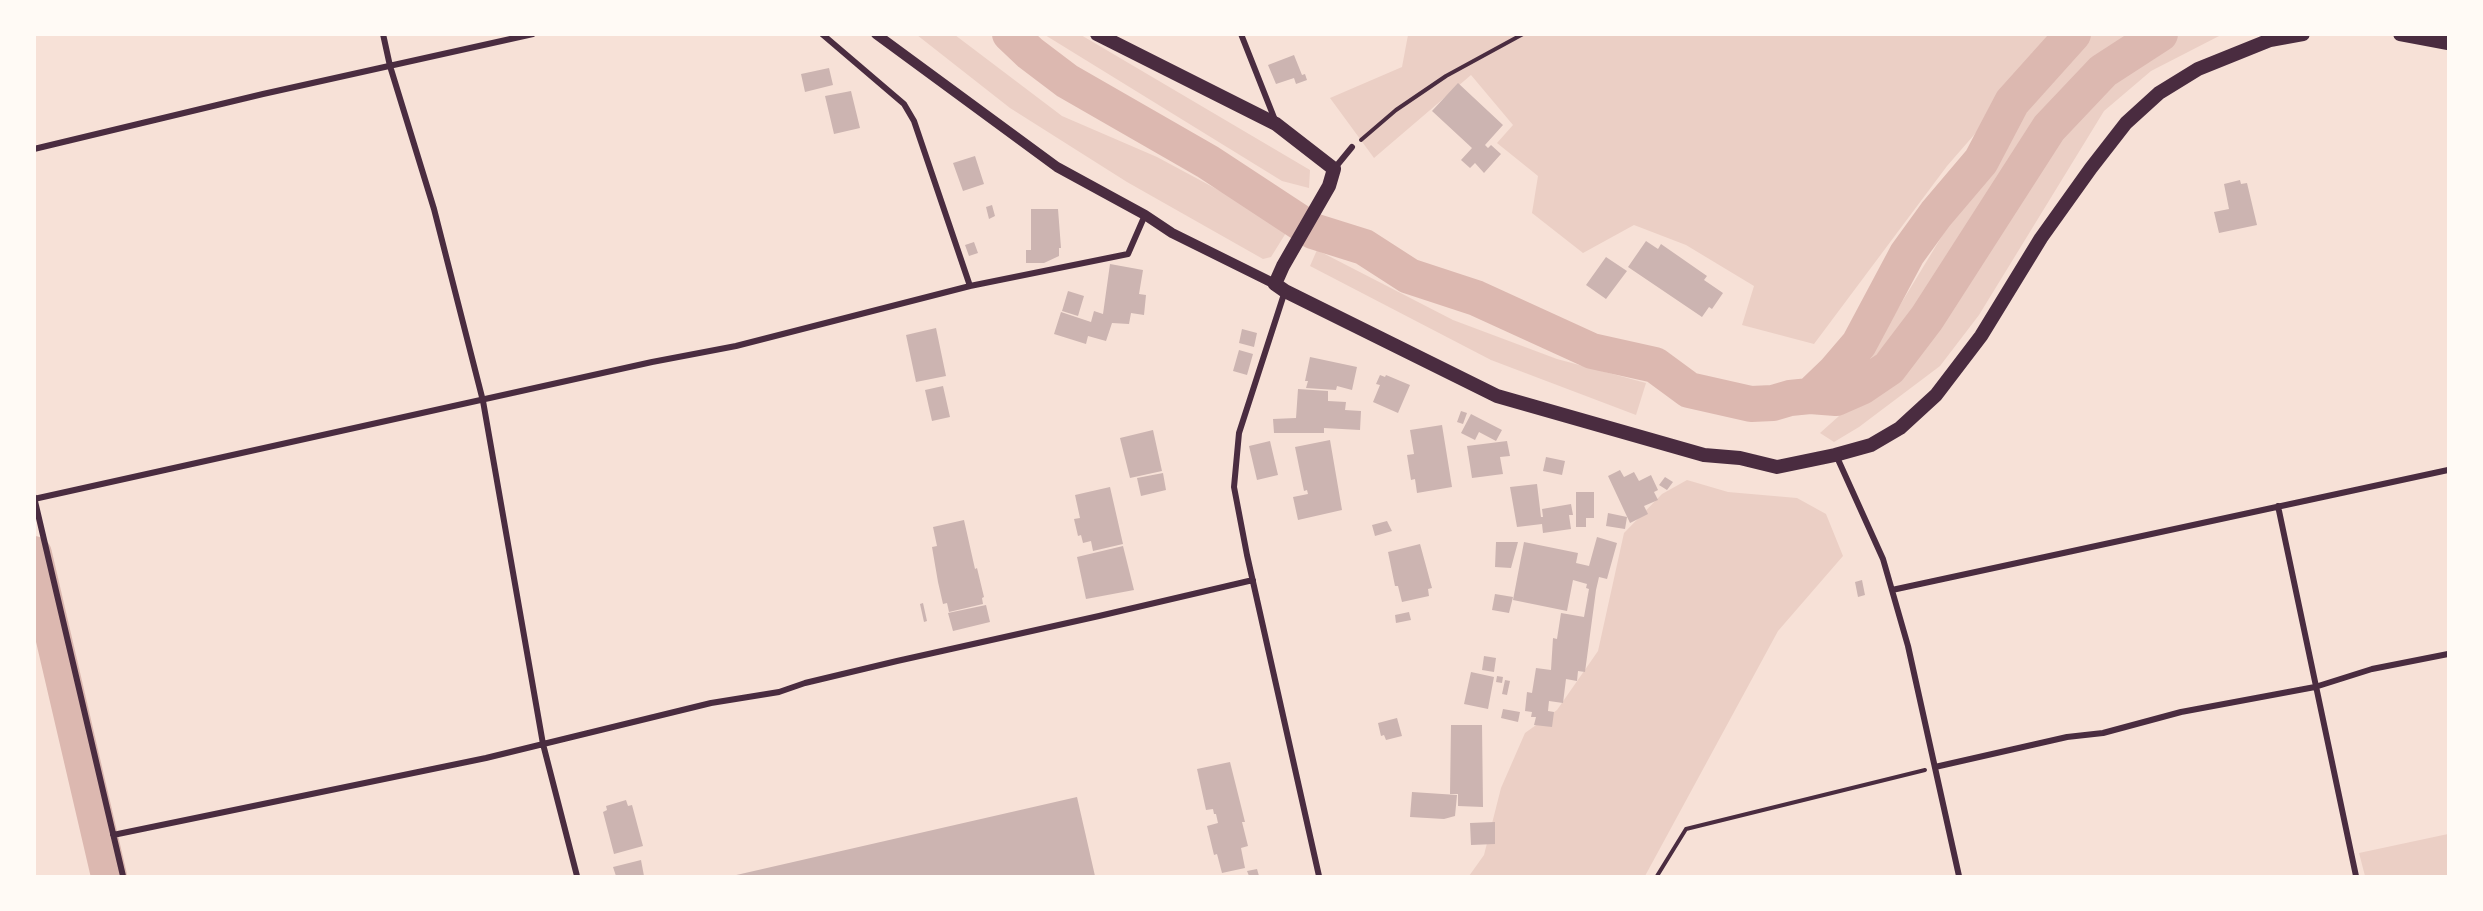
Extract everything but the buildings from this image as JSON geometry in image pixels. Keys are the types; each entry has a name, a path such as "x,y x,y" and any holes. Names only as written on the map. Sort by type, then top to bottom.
{"main road":[{"path":"1097,34 1276,124 1334,169 1329,186 1283,266 1280,287 1497,396 1704,455 1740,458 1777,466 1835,455 1871,445 1900,428 1936,396 1981,336 2041,238 2126,123 2159,93 2208,65 2270,40 2303,34"},
{"path":"2400,34 2448,43"}],"street":[{"path":"383,34 390,66 434,209 483,401 543,744 577,876"},
{"path":"34,149 533,34"},
{"path":"822,34 904,104 914,121 970,286"},
{"path":"876,34 1057,167 1145,215 1172,233 1280,287 1239,433 1234,487 1319,876"},
{"path":"1241,34 1276,124"},
{"path":"1334,169 1352,147"},
{"path":"123,876 35,499 641,364 736,346 970,286 1128,254 1145,215"},
{"path":"1835,455 1876,542 1892,590 1908,646 1959,876"},
{"path":"1892,590 2448,470"},
{"path":"2278,506 2356,876"},
{"path":"113,835 486,758 711,703 779,692 804,683 897,661 1253,580"},
{"path":"1935,768 2067,737 2103,733 2181,712 2315,687 2372,669 2448,654"}],"path":[{"path":"1352,147 1396,110 1446,76 1523,34"},
{"path":"1657,876 1686,829 1935,768"}],"shaded area":[{"path":"2086,34 2137,35 2099,63 2039,125 1970,233 1917,310 1857,376 2030,91"},
{"path":"917,35 955,35 1062,116 1157,157 1289,228 1271,257 1263,259 1127,182 1010,108"},
{"path":"1045,35 1081,35 1310,170 1309,188 1282,181"},
{"path":"1408,35 2061,35 1947,166 1814,344 1742,325 1754,286 1686,245 1634,225 1583,253 1532,213 1538,176 1497,143 1513,125 1471,75 1374,158 1330,98 1402,67"},
{"path":"2176,35 2221,35 2151,71 2104,111 1979,315 1940,366 1859,427 1834,442 1820,433 1887,373 1953,299 2053,150 2101,91 2152,48"},
{"path":"1317,250 1453,320 1557,359 1646,383 1636,415 1491,360 1310,266"},
{"path":"1687,480 1728,492 1797,498 1826,514 1843,556 1778,631 1645,876 1469,876 1484,855 1501,788 1525,733 1557,710 1598,651 1624,533 1662,494"},
{"path":"2448,834 2448,876 2365,876 2359,853"}],"waterway":[{"path":"1010,34 1030,53 1067,81 1208,162 1313,231 1364,247 1409,276 1476,298 1592,351 1655,365 1689,390 1751,404 1773,403 1810,396 1836,398 1861,387 1889,368 1927,318 2049,128 2103,71 2160,34"},
{"path":"1810,396 1859,344 1907,254 1936,214 1981,161 2012,102 2073,34"},
{"path":"34,554 109,876"}]}
